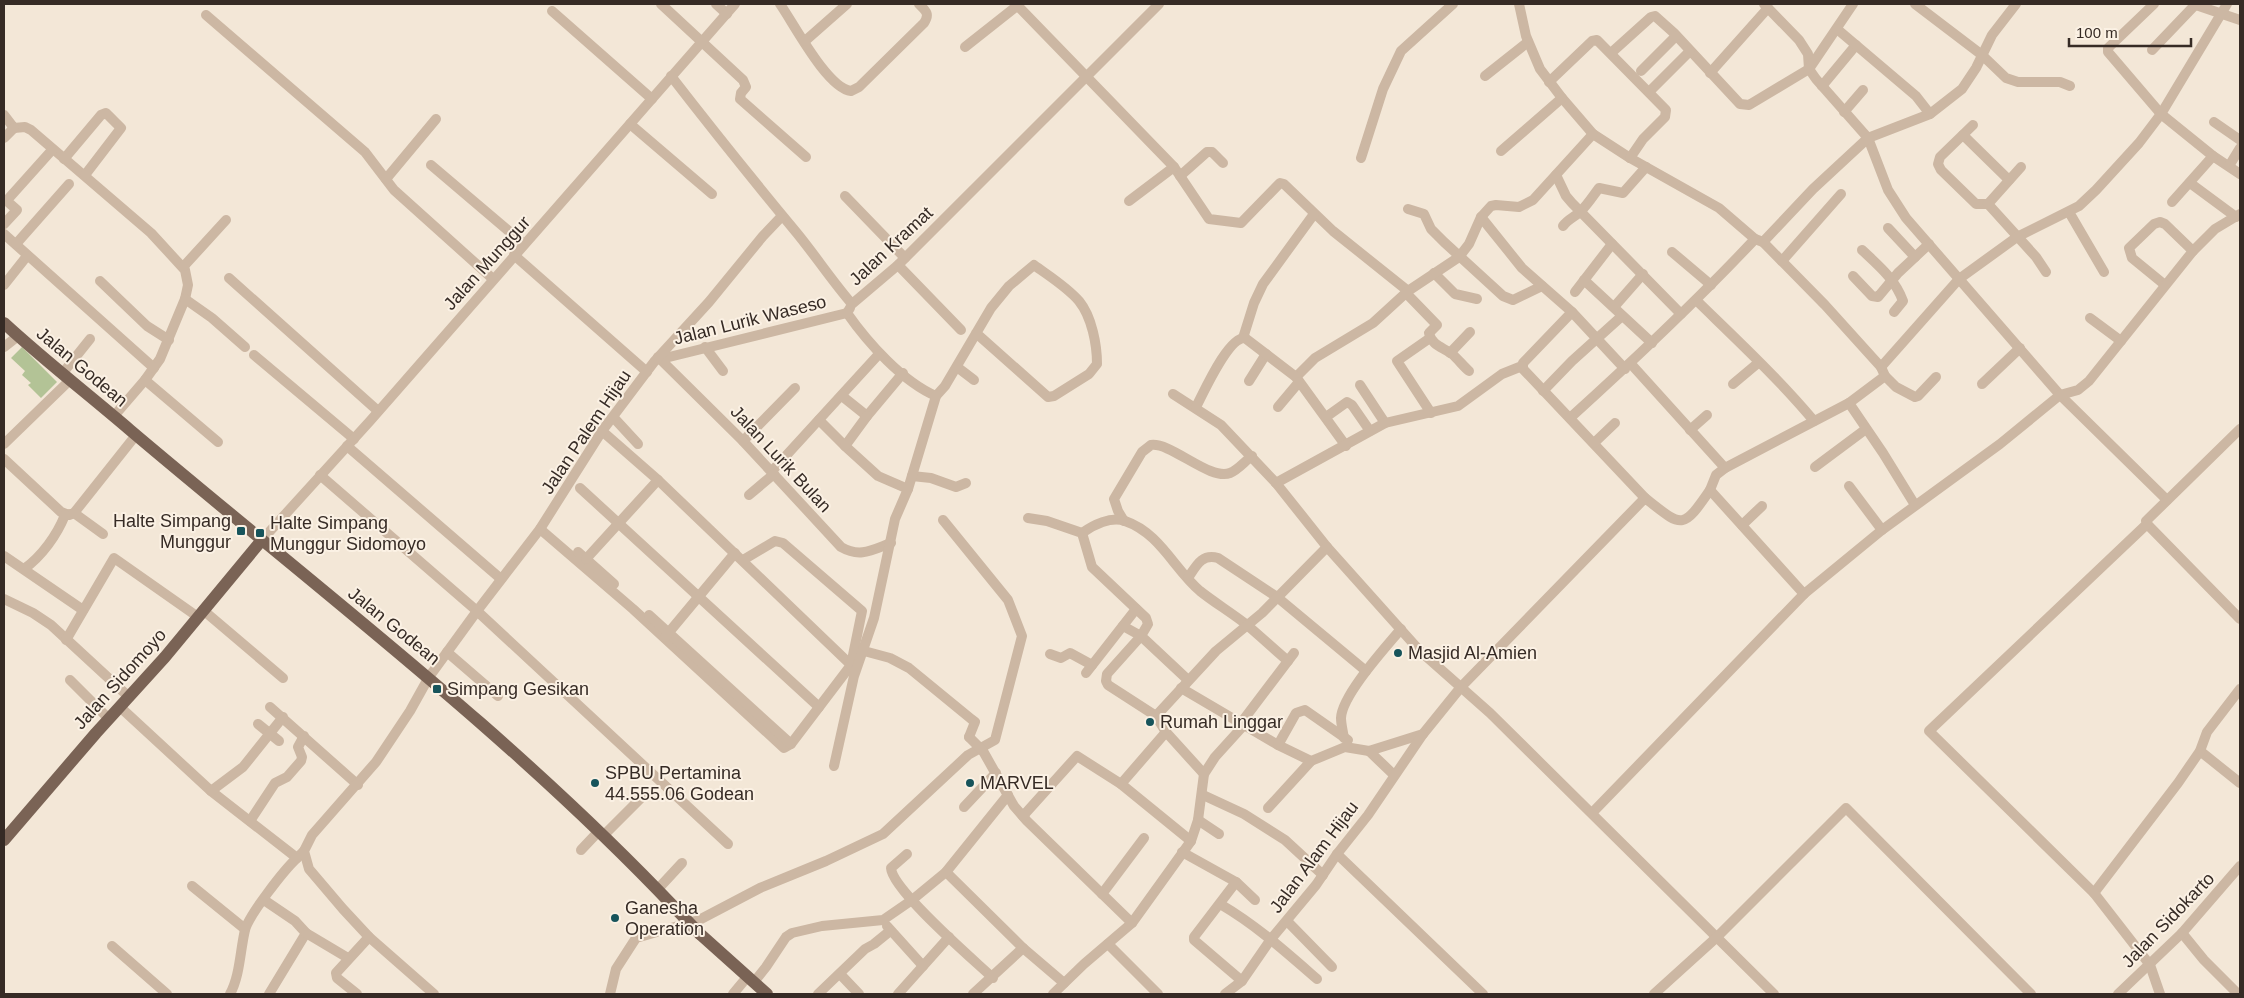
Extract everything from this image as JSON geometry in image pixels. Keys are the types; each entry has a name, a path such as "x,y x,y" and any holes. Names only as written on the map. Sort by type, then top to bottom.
{"main road":[{"name":"Jalan Godean","path":"4,323 66,377 429,677 534,770 601,834 700,934 767,994"},
{"name":"Jalan Sidomoyo","path":"4,840 201,614 262,540"}],"street":[{"path":"661,4 702,40 746,83 740,99 806,157"},
{"path":"716,4 726,14"},
{"name":"Jalan Munggur","path":"262,540 378,411 735,4"},
{"path":"780,4 834,81 840,87 851,91 859,87 928,18 927,13 919,4"},
{"path":"805,42 847,4"},
{"name":"Jalan Kramat","path":"671,76 726,148 782,216 850,309 901,262 1159,4"},
{"path":"1361,158 1383,89 1401,51 1453,4"},
{"path":"1611,53 1651,17 1660,19 1740,104 1749,105 1809,69 1853,4"},
{"path":"1915,4 1982,55 2001,74 2011,80 2018,82 2060,82 2070,86"},
{"path":"1570,418 1628,366 1812,189 1868,138 1930,114 1962,89 1992,35 2016,4"},
{"path":"2154,4 2107,50 2161,114 2212,156 2240,174"},
{"path":"2152,50 2194,4 2221,15 2240,20"},
{"path":"1522,366 1523,370 1645,498 1672,520 1680,521 1687,519 1698,508 1710,490 1716,475 1725,468 1849,403 1883,371 1959,279 2017,237 2069,212 2096,190 2139,143 2161,114 2227,4"},
{"path":"965,47 1016,5 1177,171 1209,219 1241,223 1280,183 1287,186 1314,214 1407,292 1437,325 1429,333 1430,338 1437,346 1450,353 1469,371"},
{"path":"1520,6 1528,42 1549,82 1593,134 1630,158 1719,208 1759,240 1782,261 1896,387 1915,397 1921,394 1936,377"},
{"path":"1710,73 1766,6 1799,40 1808,54 1809,69 1868,138 1895,204 2060,394 2166,500"},
{"path":"552,11 652,99"},
{"path":"206,15 365,152 402,197 493,279"},
{"path":"1837,29 1916,96 1930,114"},
{"path":"1641,71 1676,36"},
{"path":"1549,82 1594,39 1611,53 1666,110 1665,117 1643,140 1630,158"},
{"path":"1485,76 1528,42"},
{"path":"1822,86 1856,45"},
{"path":"1649,92 1690,51"},
{"path":"1844,112 1863,90"},
{"path":"1501,151 1562,98"},
{"path":"64,159 101,115 106,113 121,128 85,175"},
{"path":"4,115 14,128"},
{"path":"386,179 436,119"},
{"path":"2214,122 2240,140"},
{"path":"630,124 712,194"},
{"path":"1973,125 1940,157 1938,164 1941,170 1976,204 1988,204 2036,257 2046,272"},
{"path":"4,138 14,128 31,130 151,233 184,266 188,285 185,299 168,340 154,368 114,416"},
{"path":"1278,407 1297,379 1315,358 1373,323 1407,292 1460,257 1469,244 1481,217 1491,206 1519,207 1527,205 1593,134"},
{"path":"1963,135 2009,180"},
{"path":"2229,166 2240,148"},
{"path":"4,224 17,210 8,202 6,195 52,150"},
{"path":"1129,201 1208,152 1212,152 1222,164"},
{"path":"2172,202 2212,156"},
{"path":"431,165 524,244"},
{"path":"1562,226 1569,218 1580,212 1601,187 1623,193 1646,166"},
{"path":"1988,204 2021,167"},
{"path":"1556,175 1566,196 1580,212 1681,314"},
{"path":"1592,813 1804,594 1882,530 2000,444 2060,394 2078,390 2089,381 2192,251 2215,229 2238,215 2190,183"},
{"path":"16,244 69,184"},
{"path":"1782,261 1841,194"},
{"path":"844,196 961,330"},
{"path":"1408,209 1424,214 1432,228 1460,257 1503,296 1512,300 1542,286"},
{"path":"2069,212 2104,272"},
{"path":"1196,407 1230,346 1243,338 1254,303 1263,284 1314,214"},
{"name":"Jalan Palem Hijau","path":"245,929 282,874 301,854 320,826 358,785 405,719 429,677 542,526 602,431 614,418 647,372 782,216"},
{"path":"1481,217 1522,268 1572,312 1628,366 1725,468"},
{"path":"184,266 226,220"},
{"path":"2166,285 2132,258 2129,248 2154,224 2160,222 2165,224 2192,251"},
{"path":"1888,228 1915,257"},
{"path":"4,234 154,368"},
{"path":"1575,292 1612,244"},
{"path":"1853,276 1876,298 1929,244"},
{"path":"1862,250 1892,280 1902,301 1894,312"},
{"path":"1672,252 1711,285"},
{"path":"514,255 647,372"},
{"path":"4,286 27,256"},
{"path":"834,766 854,676 874,618 895,518 908,489 936,396 957,367 976,333 998,298 1034,265 1080,302 1088,319 1095,345 1097,364 1089,374 1054,396 1048,397 976,333"},
{"path":"1434,273 1455,294 1477,299"},
{"path":"1614,308 1643,274"},
{"path":"228,278 378,411"},
{"path":"1584,280 1652,343"},
{"path":"100,281 147,326 168,340"},
{"path":"185,299 212,318 244,347"},
{"path":"1696,300 1758,362 1785,386 1814,421"},
{"path":"850,309 879,354 926,392 936,396"},
{"name":"Jalan Lurik Waseso","path":"660,358 850,309"},
{"path":"1276,483 1386,423 1458,406 1502,374 1522,366 1572,312"},
{"path":"1543,390 1622,316"},
{"path":"2090,318 2121,341"},
{"path":"1450,353 1470,332"},
{"path":"4,347 18,336"},
{"path":"1243,338 1297,379 1346,446"},
{"path":"1430,338 1397,361 1431,413"},
{"path":"4,444 66,377 90,339"},
{"path":"705,347 723,371"},
{"path":"1982,384 2020,348"},
{"path":"749,495 773,473 879,354"},
{"path":"1249,381 1266,354"},
{"path":"254,356 501,579"},
{"name":"Jalan Lurik Bulan","path":"660,358 743,441 833,539 846,550 861,554 891,543"},
{"path":"1734,384 1758,362"},
{"path":"957,367 974,380"},
{"path":"845,446 903,373"},
{"path":"145,380 218,442"},
{"path":"1360,386 1386,423"},
{"path":"743,441 795,388"},
{"path":"1173,394 1196,407 1221,425 1276,483 1327,546 1420,651 1490,712 1774,994"},
{"path":"842,396 867,416"},
{"path":"1326,417 1347,402 1352,405 1370,431"},
{"path":"1849,403 1915,506"},
{"path":"1690,430 1707,415"},
{"path":"614,418 638,444"},
{"path":"819,420 878,476 908,489"},
{"path":"1594,443 1615,422"},
{"path":"1815,467 1866,429"},
{"path":"2160,994 2150,965 2094,893 1930,731 2147,524 2146,521 2166,500 2240,430"},
{"path":"602,431 658,480 739,556 851,665"},
{"path":"24,569 46,546 61,525 136,435"},
{"path":"1053,994 1132,923 1190,841 1198,820 1203,795 1204,774 1291,657 1199,590 1150,536 1124,521 1114,499 1142,452 1151,445 1166,448 1187,460 1224,474 1233,472 1252,456"},
{"path":"4,459 70,514 103,534"},
{"path":"320,475 477,611 728,844"},
{"path":"912,476 931,478 956,487 966,483"},
{"path":"586,559 618,521 658,480"},
{"path":"1849,486 1882,530"},
{"path":"580,488 819,707"},
{"path":"1710,490 1804,594"},
{"name":"Jalan Alam Hijau","path":"1229,994 1242,981 1271,938 1287,922 1368,815 1423,734 1460,686 1645,498"},
{"path":"1742,525 1762,506"},
{"path":"1028,518 1047,521 1082,533 1107,521 1124,521"},
{"path":"610,994 616,969 636,938 699,920 760,888 826,861 883,834 968,755 995,740 1022,636 1008,600 943,520"},
{"path":"2147,524 2240,619"},
{"path":"542,526 586,559 667,636"},
{"path":"542,526 667,636 790,744 851,665 862,612 783,543 775,540 739,556 700,596 667,636"},
{"path":"1082,533 1092,567 1147,620 1148,624 1141,636 1107,674 1106,681 1156,716 1166,732 1204,774"},
{"path":"1156,716 1216,652 1248,626 1327,546"},
{"path":"1188,578 1205,557 1210,555 1218,558 1277,596 1366,671"},
{"path":"4,556 83,610"},
{"path":"66,640 114,558 201,614 283,678"},
{"path":"4,599 33,613 51,625 211,791 250,821 301,854 309,869 324,889 369,937 434,994"},
{"path":"1050,654 1061,658 1070,652 1089,669 1136,609"},
{"path":"1123,626 1141,636 1185,684 1242,724 1311,761"},
{"path":"1344,738 1341,718 1344,707 1366,671 1401,629"},
{"path":"864,651 890,658 910,668 975,722 969,737 983,751 1008,795 1023,816 1132,923"},
{"path":"447,652 498,696"},
{"path":"70,680 109,718"},
{"path":"2094,893 2178,783 2200,751 2207,732 2240,689"},
{"path":"270,707 358,785"},
{"path":"1278,745 1296,712 1305,710 1344,738 1365,750 1394,775"},
{"path":"211,791 244,767 283,717"},
{"path":"258,724 279,741"},
{"path":"1121,784 1166,732"},
{"path":"1268,808 1311,761 1345,747 1365,750 1423,734"},
{"path":"250,821 276,784 287,777 301,761 302,757 298,747 304,736"},
{"path":"2200,751 2240,783"},
{"path":"1023,816 1077,756 1121,784 1190,841"},
{"path":"964,807 996,773"},
{"path":"581,850 645,794"},
{"path":"818,994 865,949 874,944 886,925 915,903 946,872 1008,795"},
{"path":"1203,795 1244,814 1285,840 1323,875"},
{"path":"1659,992 1846,808 2031,994"},
{"path":"1198,820 1219,834"},
{"path":"1102,894 1144,838"},
{"path":"1182,852 1236,882 1255,900"},
{"path":"907,854 892,868 891,872 915,903 993,978"},
{"path":"1337,854 1483,994"},
{"path":"657,890 682,864"},
{"name":"Jalan Sidokarto","path":"2118,994 2182,933 2240,868"},
{"path":"946,872 1023,948 1064,983"},
{"path":"1236,882 1194,937 1194,940 1242,981"},
{"path":"192,886 245,929 236,976 230,994"},
{"path":"264,900 295,921 306,933 348,958"},
{"path":"1220,904 1271,938 1317,979"},
{"path":"1287,922 1332,966"},
{"path":"733,994 766,967 786,938 792,933 822,926 886,925 924,966"},
{"path":"269,994 306,933"},
{"path":"2182,933 2204,960 2238,994"},
{"path":"357,994 336,975 348,958 369,937"},
{"path":"898,994 949,937"},
{"path":"1108,944 1158,994"},
{"path":"112,946 167,994"},
{"path":"973,994 993,978 1023,948"},
{"path":"840,974 859,994"}],"green space":[{"path":"22,347 57,382 41,398 28,385 31,383 22,375 25,371 11,358"}],"place":[{"name":"Halte Simpang Munggur","path":"241,531"},
{"name":"Halte Simpang Munggur Sidomoyo","path":"260,533"},
{"name":"Masjid Al-Amien","path":"1398,653"},
{"name":"Simpang Gesikan","path":"437,689"},
{"name":"Rumah Linggar","path":"1150,722"},
{"name":"SPBU Pertamina 44.555.06 Godean","path":"595,783"},
{"name":"MARVEL","path":"970,783"},
{"name":"Ganesha Operation","path":"615,918"}]}
